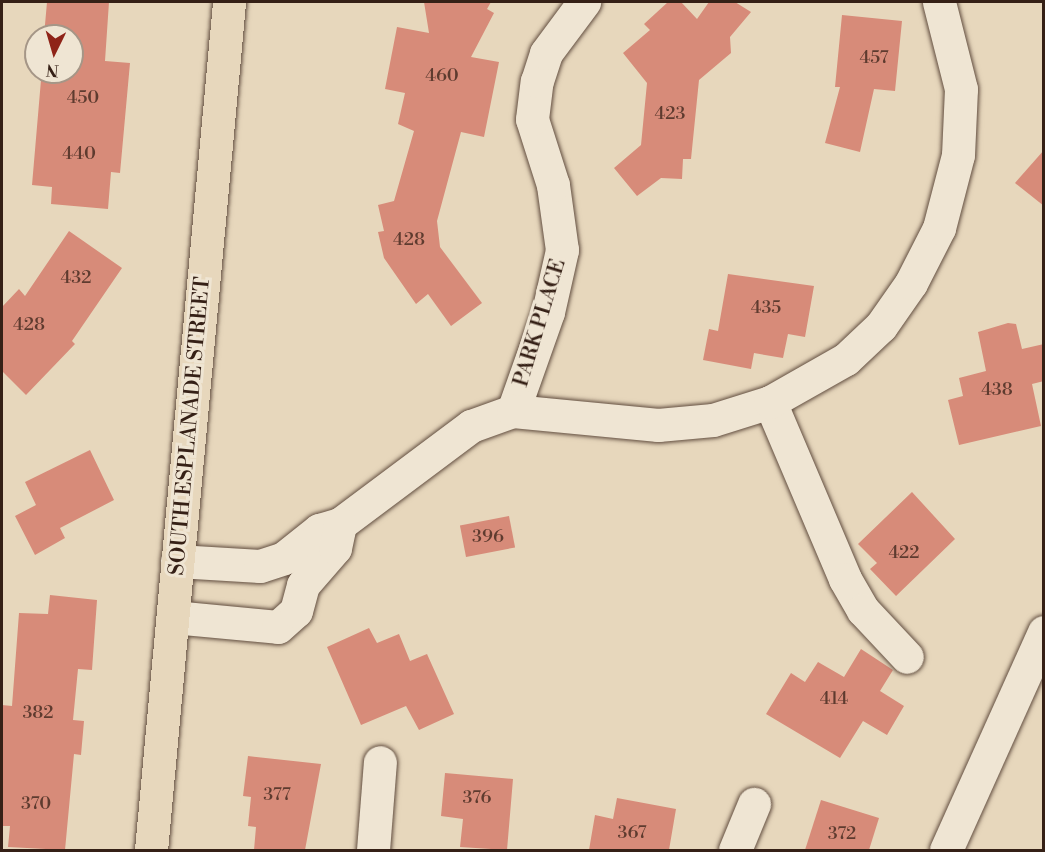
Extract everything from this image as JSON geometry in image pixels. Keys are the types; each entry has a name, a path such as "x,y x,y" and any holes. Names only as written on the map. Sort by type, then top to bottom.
{"main road":[{"name":"SOUTH ESPLANADE STREET","path":"151,850 228,2"}],"street":[{"name":"PARK PLACE","path":"513,411 548,312 562,250 553,185 532,119 537,81 546,53 584,2"},
{"path":"177,561 230,566 279,560 319,530 340,524 471,426 513,411 658,425 713,420 770,402 846,359 881,326 939,228 958,155 961,89 939,2"},
{"path":"770,402 845,579 863,610 907,657"},
{"path":"173,617 278,627 296,611 301,589 335,548 340,524"},
{"path":"279,560 301,589"},
{"path":"946,850 1044,632"},
{"path":"373,850 380,762"},
{"path":"735,850 754,804"}],"building":[{"path":"47,2 109,2 105,61 130,63 120,173 111,172 108,209 51,204 52,187 32,185 41,84 84,84 84,24 45,24"},
{"path":"424,2 491,2 487,9 494,13 471,57 499,62 484,137 461,132 437,221 440,247 482,303 451,326 428,294 416,304 384,258 378,232 384,231 378,205 394,201 414,131 398,124 405,93 385,89 397,27 429,33"},
{"path":"668,2 681,2 697,19 709,2 735,2 751,12 730,37 731,53 699,80 691,159 683,159 682,179 661,178 637,196 614,168 641,145 647,83 623,53 650,30 644,24"},
{"path":"842,15 902,21 895,91 874,89 860,152 825,143 840,87 835,87"},
{"path":"1044,150 1044,206 1015,183"},
{"path":"69,231 122,268 72,341 75,344 26,395 2,371 2,307 19,289 25,296"},
{"path":"728,274 814,286 805,337 788,334 783,358 754,353 751,369 703,360 709,329 718,331"},
{"path":"1008,323 1016,324 1022,349 1044,344 1044,381 1032,384 1041,426 959,445 948,400 963,396 959,378 986,371 978,332"},
{"path":"90,450 114,500 60,528 65,538 35,555 15,516 36,505 25,482"},
{"path":"912,492 955,539 896,596 870,569 877,563 858,544"},
{"path":"509,516 515,547 466,557 460,526"},
{"path":"50,595 97,600 92,670 78,669 73,720 84,721 81,755 74,754 65,850 8,847 10,826 2,826 2,705 12,706 19,613 48,614"},
{"path":"369,628 377,643 399,634 410,661 427,654 454,714 419,730 406,706 361,725 327,647"},
{"path":"861,649 893,670 880,691 904,706 887,735 863,721 840,758 766,714 791,673 805,682 818,662 844,677"},
{"path":"248,756 321,764 305,850 254,850 256,827 248,826 251,797 243,796"},
{"path":"445,773 513,779 507,850 460,847 463,819 441,816"},
{"path":"617,798 676,809 669,850 589,850 595,815 613,819"},
{"path":"821,800 879,818 869,850 805,850"}]}
